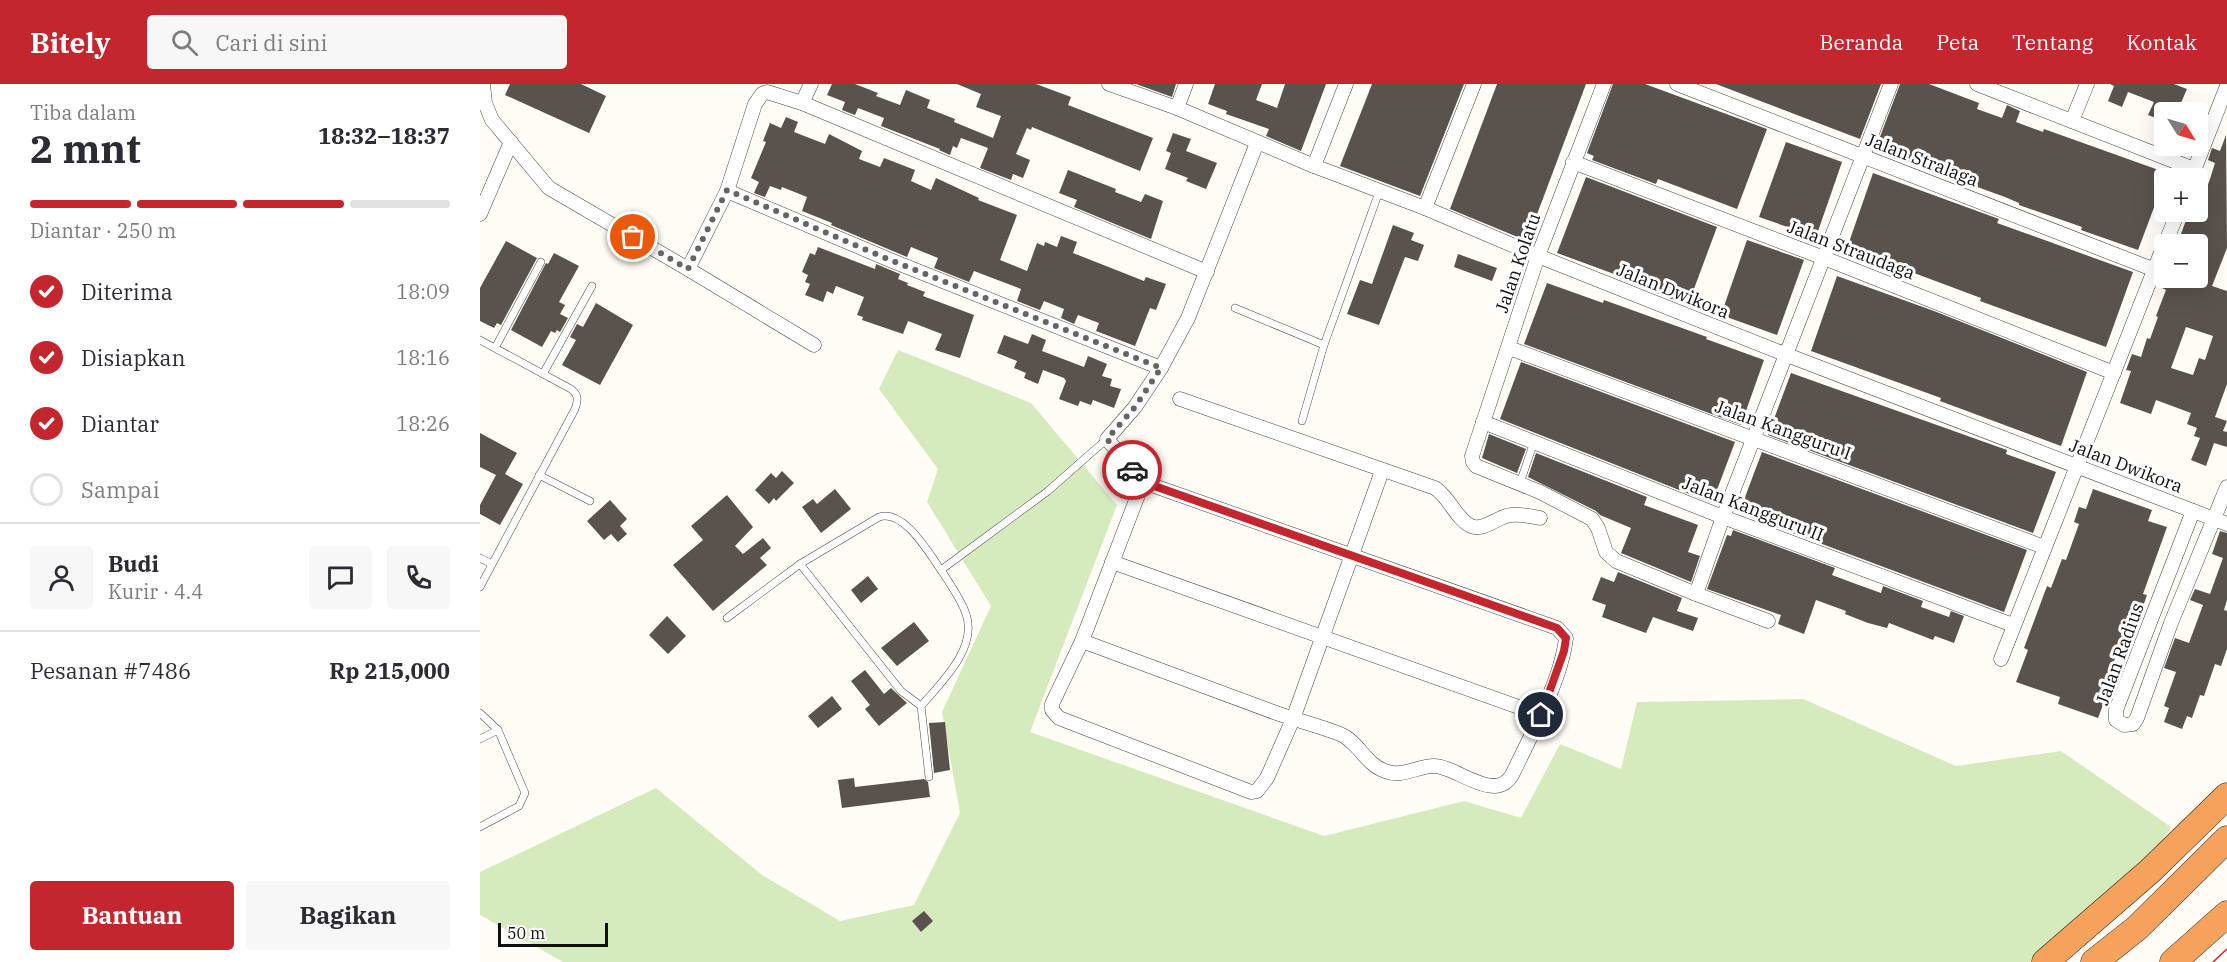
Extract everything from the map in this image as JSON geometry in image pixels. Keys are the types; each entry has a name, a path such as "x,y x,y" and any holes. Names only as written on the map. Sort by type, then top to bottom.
{"highway":[{"path":"2045,962 2150,872 2227,796"},
{"path":"2094,962 2137,928 2227,839"},
{"path":"2173,962 2227,914"}],"street":[{"path":"483,84 487,112 549,188 814,345"},
{"path":"802,103 811,84"},
{"name":"Jalan Dwikora","path":"1109,84 1177,108 1257,143 1425,208 1538,256 1787,355 2221,521"},
{"path":"1177,108 1186,84"},
{"path":"1314,166 1346,84"},
{"path":"1425,208 1474,84"},
{"name":"Jalan Kolatu","path":"1520,483 1476,466 1472,456 1538,256 1604,84"},
{"name":"Jalan Stralaga","path":"1677,84 2154,270"},
{"path":"1696,594 1753,438 1891,84"},
{"path":"1977,84 2072,121 2179,168"},
{"path":"2072,121 2087,84"},
{"path":"2195,168 2227,86"},
{"path":"688,269 727,190 758,99 762,94 773,93 802,103 1207,272"},
{"path":"480,214 511,142"},
{"path":"1082,641 1344,736 1367,759 1386,772 1408,772 1438,766 1468,779 1494,786 1499,786 1510,779 1541,715 1564,651 1566,638 1557,628 1143,482 1107,439 1135,407 1161,368 1188,318 1257,143"},
{"name":"Jalan Straudaga","path":"1573,162 2114,373"},
{"path":"727,190 890,260 1161,368"},
{"path":"2001,659 2154,273"},
{"name":"Jalan Kangguru I","path":"1509,348 2044,547"},
{"path":"1180,399 1435,488 1449,501 1463,520 1474,527 1512,514 1540,518"},
{"name":"Jalan Kangguru II","path":"1482,422 1723,518 2013,624"},
{"path":"1143,482 1082,641 1052,704 1055,715 1245,791 1257,791 1263,785 1293,719 1382,471"},
{"path":"1520,483 1592,519 1598,528 1606,552 1616,561 1768,621"},
{"name":"Jalan Radius","path":"2193,511 2116,710 2116,720 2121,725 2129,726 2136,721 2171,623 2221,521 2227,487"},
{"path":"1112,562 1541,715"},
{"path":"2152,615 2171,623"}],"lane":[{"path":"1302,421 1324,345 1379,192"},
{"path":"495,348 541,262"},
{"path":"543,374 592,286"},
{"path":"1235,308 1324,345"},
{"path":"480,340 574,391 578,400 480,587"},
{"path":"941,570 1048,491 1107,439"},
{"path":"1520,483 1534,442"},
{"path":"539,475 590,501"},
{"path":"727,618 800,564 879,517 886,515 896,517 905,524 941,570 963,606 969,627 963,651 921,706 929,777"},
{"path":"480,558 492,564"},
{"path":"800,564 901,691 921,706"},
{"path":"480,713 498,730 525,793 519,806 480,827"},
{"path":"480,739 498,730"}],"green space":[{"path":"898,350 1031,403 1117,505 1030,732 1324,836 1464,801 1521,818 1560,744 1621,769 1637,702 1803,699 1956,766 2061,751 2171,827 2109,923 2045,962 563,962 480,915 480,872 656,788 762,875 840,921 914,905 960,813 942,712 991,606 927,502 938,469 879,389"}],"building":[{"path":"510,84 581,84 606,96 589,133 505,95"},
{"path":"832,84 855,84 878,93 876,96 900,105 906,90 930,100 927,108 993,138 1001,116 976,107 981,94 957,84 1036,84 1071,97 1068,105 1153,138 1140,171 1032,127 1031,130 1027,128 1016,154 1030,160 1023,178 1013,174 1011,180 980,168 988,148 961,138 957,148 953,146 950,155 881,126 884,118 858,108 855,115 842,110 845,102 827,95"},
{"path":"1136,84 1176,84 1172,97"},
{"path":"1215,84 1262,84 1256,100 1277,108 1285,84 1326,84 1301,151 1266,136 1269,129 1226,114 1227,111 1208,104"},
{"path":"1372,84 1464,84 1420,196 1340,166"},
{"path":"1497,84 1586,84 1527,241 1450,209"},
{"path":"1613,84 1645,84 1767,129 1737,209 1658,179 1656,184 1592,160 1594,156 1587,153"},
{"path":"1716,84 1881,84 1860,139"},
{"path":"1900,84 1929,84 1979,103 1977,109 2002,118 2007,105 2020,111 2016,122 2043,132 2044,129 2154,168 2154,208 2138,250 2081,230 2082,227 2019,205 2005,197 1875,150"},
{"path":"2110,84 2174,84 2187,89 2181,102 2154,102 2128,92 2122,107 2108,101 2114,86"},
{"path":"2154,102 2154,117 2148,115"},
{"path":"786,117 798,122 794,132 825,144 829,134 862,151 859,159 880,167 884,158 915,170 911,181 931,190 936,178 979,198 978,200 1017,215 1000,260 1027,271 1037,243 1044,246 1045,242 1057,247 1061,236 1077,242 1073,253 1144,281 1146,277 1166,284 1156,310 1150,308 1135,346 1096,331 1099,323 1078,315 1074,324 1061,318 1064,309 1044,301 1040,310 1017,301 1021,289 974,271 969,282 934,268 938,258 911,247 907,257 831,225 832,223 802,211 807,197 782,187 781,190 770,186 765,197 754,193 759,182 751,178 766,142 763,141 770,123 781,128"},
{"path":"1173,133 1191,139 1186,151 1217,163 1206,189 1186,181 1188,178 1165,169 1171,153 1166,151"},
{"path":"2226,135 2227,248 2212,286 2227,291 2227,384 2215,417 2227,421 2223,431 2227,432 2227,447 2214,443 2206,466 2191,460 2200,438 2194,436 2197,428 2187,424 2191,413 2156,400 2151,414 2120,403 2131,371 2126,370 2132,354 2141,357 2147,338 2150,339 2166,290 2162,288 2208,288 2208,234 2181,234 2185,222 2208,222 2208,184 2215,163 2208,160 2212,148 2220,151","holes":["2186,327 2213,336 2205,360 2199,358 2193,375 2171,368"]},
{"path":"1786,142 1842,162 1816,237 1759,217"},
{"path":"1068,170 1116,189 1115,192 1141,202 1145,194 1163,201 1151,239 1074,207 1077,200 1059,193"},
{"path":"1873,173 1999,219 1997,223 2133,272 2106,347 1980,301 1981,298 1847,248"},
{"path":"1586,177 1717,227 1688,305 1624,281 1625,278 1557,253"},
{"path":"1393,225 1414,233 1411,240 1424,245 1418,261 1405,257 1379,325 1347,314 1360,280 1372,284"},
{"path":"1747,240 1804,260 1777,335 1721,315"},
{"path":"506,241 537,258 501,325 497,323 494,328 480,321 480,288"},
{"path":"818,247 875,269 876,264 900,274 898,279 925,292 923,296 974,315 960,358 935,350 942,334 908,321 903,334 862,320 863,317 857,315 864,297 836,286 833,294 827,291 823,302 805,295 810,284 805,282 808,275 802,272 810,253 815,255"},
{"path":"554,253 579,266 559,302 565,305 560,314 568,318 560,332 551,331 542,347 511,330 546,263 548,264"},
{"path":"1458,254 1497,268 1492,281 1454,267"},
{"path":"1837,276 1934,311 2087,372 2061,446 1940,401 1941,398 1811,351"},
{"path":"1547,283 1603,303 1604,300 1764,360 1741,425 1524,344"},
{"path":"596,303 633,325 600,385 562,365 576,340 570,337 577,324 583,327"},
{"path":"1032,334 1046,340 1042,351 1084,367 1088,356 1107,364 1102,376 1112,379 1110,386 1121,389 1114,408 1093,400 1091,405 1080,401 1078,406 1059,399 1066,381 1064,378 1043,370 1038,384 1024,378 1026,373 1014,368 1017,361 997,353 1004,335 1028,344"},
{"path":"1521,362 1735,442 1712,503 1500,419"},
{"path":"1791,373 2007,450 2006,454 2056,472 2033,533 1768,435"},
{"path":"480,433 517,453 505,474 523,484 500,525 480,514 480,505 496,475 480,467"},
{"path":"1489,434 1526,449 1517,473 1482,458"},
{"path":"1762,452 2027,550 2004,612 1739,513"},
{"path":"1536,453 1647,497 1644,505 1698,525 1688,552 1700,556 1691,582 1621,553 1631,528 1600,515 1528,477"},
{"path":"782,471 794,483 776,501 774,498 769,504 755,490 771,473 776,478"},
{"path":"835,489 851,509 821,533 802,507 813,499 817,504"},
{"path":"2093,489 2152,510 2148,521 2167,527 2143,594 2147,595 2139,618 2135,617 2123,651 2118,649 2107,682 2111,684 2098,718 2058,704 2060,697 2016,682 2028,650 2024,648 2047,586 2051,588 2062,559 2066,560 2079,524 2074,522 2079,507 2086,509"},
{"path":"727,495 753,527 735,546 743,554 763,538 771,548 760,558 767,565 713,611 673,565 703,540 691,526"},
{"path":"610,500 627,519 620,526 627,534 618,542 611,534 604,540 587,521"},
{"path":"1733,530 1835,568 1832,575 1856,584 1881,593 1883,586 1923,601 1921,607 1949,617 1951,611 1964,616 1954,643 1935,636 1933,640 1889,623 1887,628 1868,623 1845,614 1846,611 1816,600 1804,634 1778,624 1781,615 1707,589 1727,535 1731,536"},
{"path":"2220,531 2227,533 2227,600 2224,610 2227,611 2227,649 2221,666 2215,664 2204,696 2200,695 2192,718 2187,716 2182,729 2164,722 2169,708 2164,706 2176,672 2164,668 2175,638 2189,643 2203,605 2190,600 2195,589 2210,594 2223,558 2212,554"},
{"path":"1618,572 1682,598 1677,611 1698,618 1693,631 1653,617 1646,633 1602,617 1606,605 1592,600 1601,577 1614,582"},
{"path":"868,576 878,589 861,603 851,590"},
{"path":"667,616 686,636 668,654 649,635"},
{"path":"914,622 929,641 897,666 881,648"},
{"path":"865,670 884,694 891,688 907,703 879,726 865,709 870,705 851,681"},
{"path":"832,696 842,709 818,728 808,716"},
{"path":"945,722 950,770 934,773 929,723"},
{"path":"854,778 855,787 924,779 928,782 930,797 842,808 838,780"},
{"path":"924,911 933,921 921,932 912,921"}],"tram line":[{"path":"2213,962 2227,949"}],"way so far":[{"path":"633,237 688,269 727,190 762,207 890,260 1161,368 1135,407 1107,439 1132,470"}],"route":[{"path":"1132,470 1143,482 1557,628 1566,638 1564,651 1541,715"}]}
